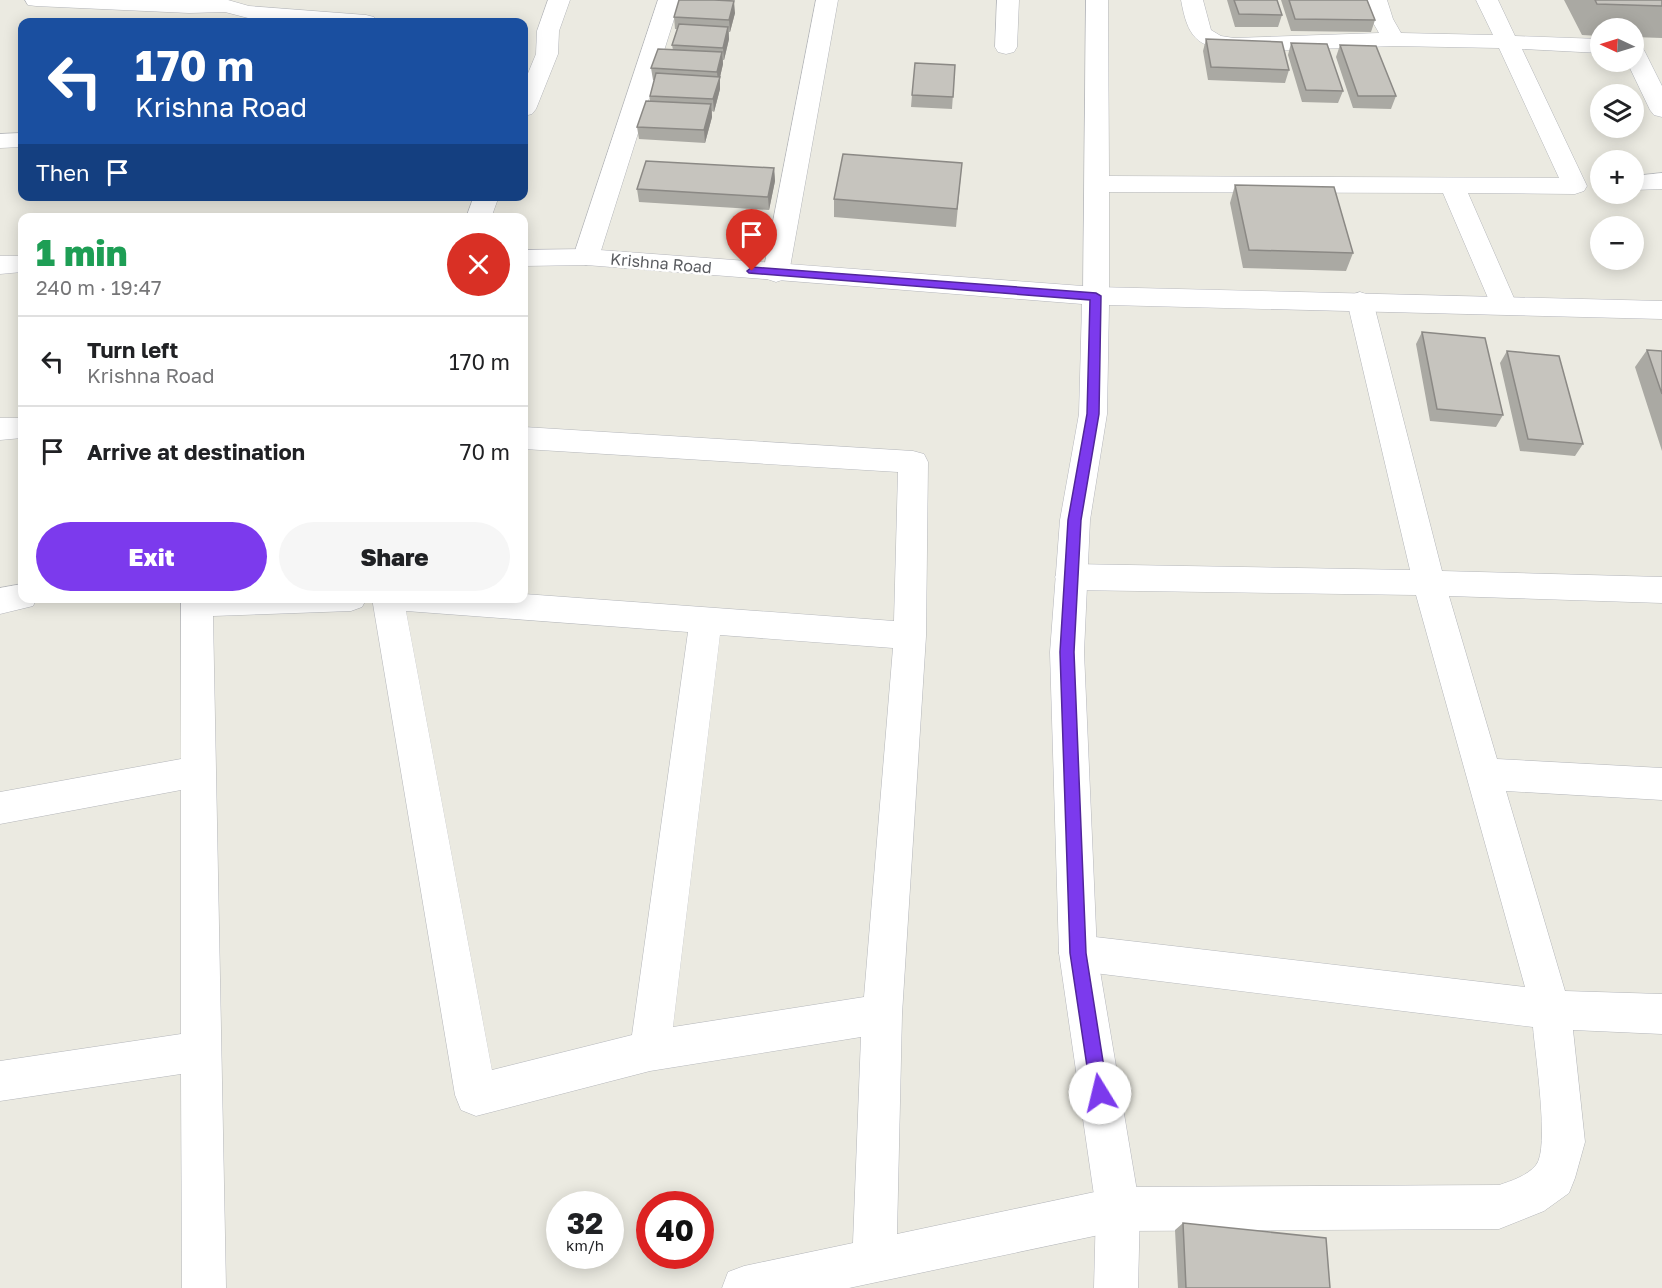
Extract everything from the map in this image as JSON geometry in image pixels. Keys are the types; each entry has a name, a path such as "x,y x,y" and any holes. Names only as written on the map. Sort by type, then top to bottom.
{"street":[{"path":"36,0 189,7 226,6 248,12 319,18"},
{"path":"528,100 546,54 548,31 559,0"},
{"path":"586,257 669,0"},
{"path":"776,273 827,0"},
{"path":"1006,46 1008,0"},
{"path":"1097,0 1096,296 1093,414 1075,520 1067,652 1078,953 1118,1209 1116,1288"},
{"path":"1192,0 1196,26 1203,38 1215,43 1234,45 1394,39 1590,46"},
{"path":"1376,0 1382,19 1394,39"},
{"path":"1487,0 1575,186"},
{"path":"528,30 548,31"},
{"path":"1644,61 1662,110"},
{"path":"0,141 18,140"},
{"path":"1644,182 1662,181"},
{"path":"1096,184 1590,185"},
{"path":"1452,185 1504,305"},
{"name":"Krishna Road","path":"528,258 586,257 1096,296 1662,310"},
{"path":"0,265 18,264"},
{"path":"744,1288 1118,1209 1499,1207 1529,1196 1554,1178 1564,1142 1551,1010 1429,583 1360,301"},
{"path":"0,429 18,428"},
{"path":"528,438 913,462 910,636 882,1014 874,1262"},
{"path":"1071,577 1429,583 1662,590"},
{"path":"0,601 18,598"},
{"path":"197,603 204,1288"},
{"path":"389,603 476,1095 650,1051 882,1014"},
{"path":"475,603 910,636"},
{"path":"650,1051 706,620"},
{"path":"0,808 198,771"},
{"path":"1483,774 1662,784"},
{"path":"1078,953 1551,1010 1662,1014"},
{"path":"0,1082 200,1051"}],"building":[{"path":"679,0 734,1 729,20 674,17"},
{"path":"1234,0 1277,0 1282,15 1239,14"},
{"path":"1289,0 1367,0 1375,20 1295,19"},
{"path":"1595,0 1662,0 1662,6 1597,4"},
{"path":"679,24 728,27 723,48 672,45"},
{"path":"1206,39 1282,42 1289,70 1211,67"},
{"path":"1291,43 1327,44 1343,91 1306,90"},
{"path":"1340,45 1376,46 1396,96 1358,96"},
{"path":"658,49 722,52 717,72 651,68"},
{"path":"915,63 955,65 953,97 912,95"},
{"path":"656,73 720,77 713,99 650,96"},
{"path":"646,101 711,104 704,130 637,127"},
{"path":"843,154 962,163 957,209 834,199"},
{"path":"646,161 774,168 768,197 637,189"},
{"path":"1235,185 1334,187 1353,253 1249,250"},
{"path":"1422,332 1485,338 1503,415 1437,409"},
{"path":"1647,350 1662,351 1662,394"},
{"path":"1507,351 1559,356 1583,444 1528,439"},
{"path":"1183,1223 1326,1238 1330,1288 1186,1288"}],"route":[{"path":"752,271 1096,296 1093,414 1075,520 1067,652 1078,953 1100,1093"}]}
